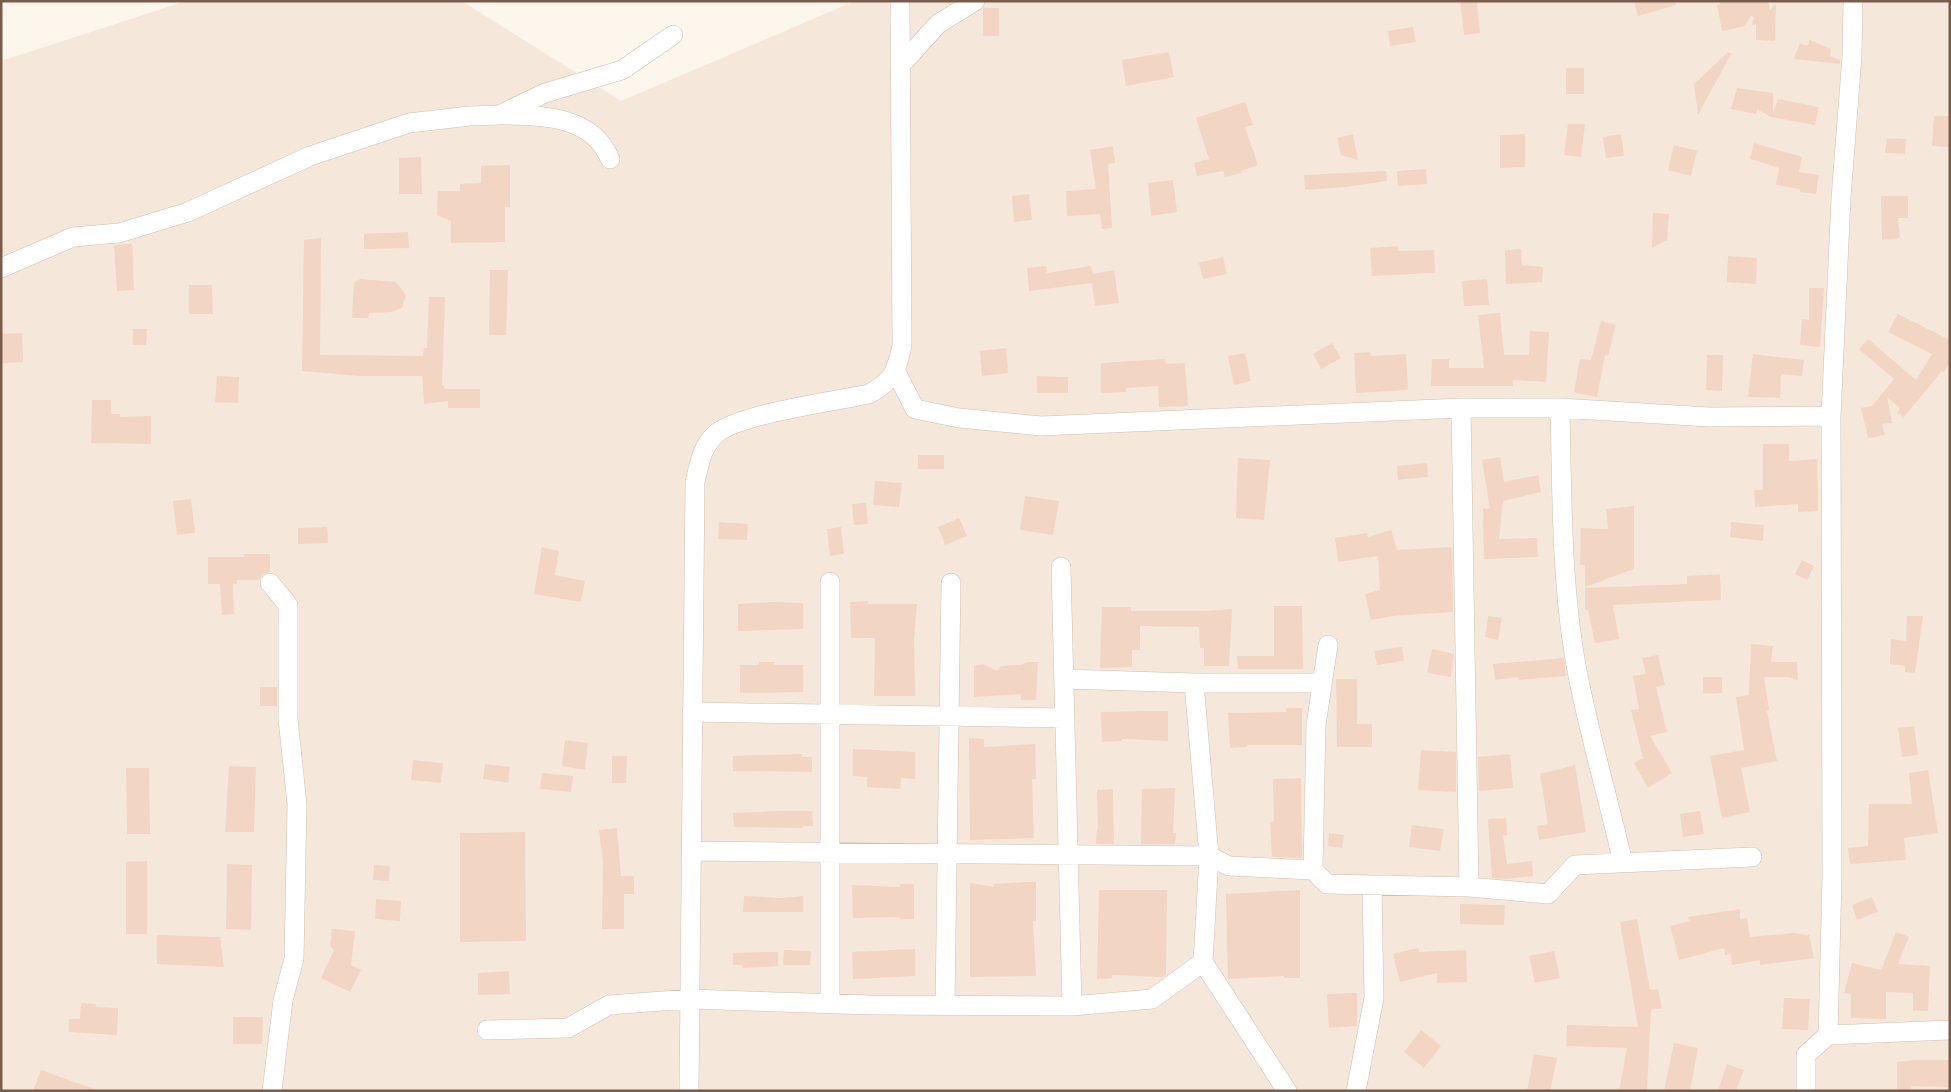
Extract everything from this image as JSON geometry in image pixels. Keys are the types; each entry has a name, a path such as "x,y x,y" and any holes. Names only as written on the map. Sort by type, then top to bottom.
{"street":[{"path":"689,1091 694,482 701,455 716,434 737,422 869,394 886,384 896,372 902,346 900,1"},
{"path":"900,66 938,24 975,1"},
{"path":"1828,1035 1832,877 1830,416 1841,198 1852,56 1853,1"},
{"path":"499,115 545,93 622,70 673,35"},
{"path":"1,268 73,237 119,233 188,212 310,156 409,123 470,116 499,115 526,115 564,119 588,132 606,148 610,159"},
{"path":"896,372 915,409 959,418 1041,426 1461,408 1560,408 1709,416 1830,416"},
{"path":"1461,408 1469,887"},
{"path":"1560,408 1563,519 1571,629 1576,666 1623,863"},
{"path":"1061,567 1072,1006"},
{"path":"830,582 830,1004"},
{"path":"270,583 288,605 288,719 297,804 294,959 283,1000 272,1091"},
{"path":"945,1006 951,583"},
{"path":"1313,870 1316,725 1328,644"},
{"path":"1064,679 1194,683 1322,683"},
{"path":"1194,683 1209,856 1203,962 1287,1091"},
{"path":"692,712 1065,718"},
{"path":"691,851 1209,856 1229,866 1313,870 1327,884 1469,887 1548,894 1575,865 1752,857"},
{"path":"1356,1091 1374,998 1372,885"},
{"path":"487,1030 568,1028 609,1005 690,999 830,1004 1072,1006 1152,999 1203,962"},
{"path":"1806,1091 1806,1054 1828,1035 1950,1030"}],"shaded area":[{"path":"186,1 462,1 621,101 855,1 1950,1 1950,1091 1,1091 1,61"}],"building":[{"path":"1460,1 1477,1 1480,33 1464,35"},
{"path":"1634,1 1676,1 1676,5 1638,16"},
{"path":"1716,1 1768,1 1770,10 1776,4 1775,41 1756,40 1756,24 1752,25 1754,17 1751,16 1745,26 1722,31 1717,5 1721,4"},
{"path":"983,8 999,8 999,36 983,36"},
{"path":"1413,27 1416,42 1390,46 1388,31"},
{"path":"1810,40 1831,49 1830,56 1840,60 1840,64 1794,59 1800,43 1807,46"},
{"path":"1169,52 1174,77 1126,86 1122,60"},
{"path":"1728,52 1731,54 1698,115 1694,84"},
{"path":"1566,68 1584,68 1584,94 1566,94"},
{"path":"1737,88 1773,93 1773,113 1778,99 1819,107 1815,125 1771,117 1757,109 1756,114 1731,109"},
{"path":"1245,102 1253,125 1245,127 1258,165 1241,171 1242,173 1225,177 1223,171 1197,176 1194,163 1209,159 1196,118"},
{"path":"1934,116 1950,116 1950,147 1932,146"},
{"path":"1568,124 1585,124 1581,157 1564,155"},
{"path":"1353,134 1358,160 1341,155 1337,138"},
{"path":"1525,134 1525,167 1500,168 1500,135"},
{"path":"1621,134 1624,156 1606,158 1603,137"},
{"path":"1887,138 1906,139 1905,154 1885,153"},
{"path":"1754,143 1802,157 1799,172 1819,175 1816,194 1800,192 1800,189 1776,185 1779,168 1750,159"},
{"path":"1674,145 1697,151 1691,176 1668,170"},
{"path":"1113,146 1115,163 1108,164 1112,228 1102,229 1100,214 1067,216 1066,191 1096,189 1090,150"},
{"path":"421,157 422,194 399,194 399,158"},
{"path":"510,165 510,207 505,207 505,242 451,243 451,221 437,215 438,191 460,191 460,184 481,183 481,166"},
{"path":"1426,169 1427,184 1398,186 1397,171"},
{"path":"1386,171 1387,181 1305,190 1304,175"},
{"path":"1173,180 1177,212 1151,216 1148,183"},
{"path":"1029,194 1032,220 1014,222 1012,196"},
{"path":"1881,196 1908,196 1908,218 1898,218 1900,238 1882,240"},
{"path":"1653,213 1669,214 1667,240 1652,248"},
{"path":"408,232 409,248 364,249 364,234"},
{"path":"321,238 320,355 423,356 424,348 427,348 429,297 445,297 442,385 444,385 445,389 480,389 480,408 448,408 448,401 424,404 422,376 359,376 302,371 304,240"},
{"path":"132,244 134,290 117,291 114,245"},
{"path":"1398,246 1398,251 1434,250 1435,273 1372,276 1370,248"},
{"path":"1521,249 1522,265 1543,267 1542,282 1506,284 1505,250"},
{"path":"1728,256 1757,258 1756,284 1727,282"},
{"path":"1223,257 1227,274 1203,279 1199,263"},
{"path":"1046,266 1047,273 1091,266 1093,274 1114,270 1119,303 1095,306 1092,283 1029,291 1027,268"},
{"path":"490,270 508,270 506,335 489,335"},
{"path":"360,279 396,282 406,295 402,308 392,312 369,313 368,318 352,318 354,283"},
{"path":"1487,279 1489,305 1464,306 1462,281"},
{"path":"189,285 212,285 213,314 189,314"},
{"path":"1809,288 1824,288 1820,347 1800,345 1802,319 1809,320"},
{"path":"1500,313 1504,355 1529,355 1530,331 1549,332 1546,382 1513,380 1513,386 1431,386 1432,359 1449,359 1449,368 1484,368 1478,315"},
{"path":"1898,314 1950,340 1950,362 1944,372 1942,371 1904,417 1897,413 1900,408 1887,397 1892,423 1882,424 1885,435 1868,438 1861,408 1872,406 1894,379 1859,349 1868,339 1916,380 1932,354 1888,332"},
{"path":"1601,321 1616,325 1608,356 1605,355 1597,397 1574,392 1580,359 1591,360"},
{"path":"133,329 147,329 146,345 133,345"},
{"path":"22,333 23,362 1,363 1,334"},
{"path":"1332,343 1341,358 1321,369 1313,354"},
{"path":"1006,348 1008,373 982,376 980,351"},
{"path":"1370,352 1371,356 1406,354 1408,390 1356,393 1354,353"},
{"path":"1245,353 1251,381 1234,385 1228,356"},
{"path":"1753,354 1804,360 1802,376 1781,374 1780,398 1748,397"},
{"path":"1707,355 1723,355 1722,391 1706,390"},
{"path":"1165,359 1166,364 1185,363 1188,406 1159,407 1158,386 1126,388 1126,392 1101,393 1101,363"},
{"path":"217,376 239,377 238,403 215,402"},
{"path":"1037,376 1068,377 1068,393 1037,393"},
{"path":"92,400 111,400 111,414 120,414 120,417 151,416 151,444 91,443"},
{"path":"1763,444 1789,444 1789,461 1817,459 1818,511 1798,512 1798,504 1755,507 1754,490 1763,490"},
{"path":"918,455 944,455 944,469 918,469"},
{"path":"1500,457 1504,482 1538,475 1541,492 1503,501 1499,539 1537,538 1538,557 1484,559 1483,508 1490,509 1482,460"},
{"path":"1238,458 1270,460 1264,520 1236,518"},
{"path":"1427,463 1428,477 1398,480 1397,466"},
{"path":"875,481 902,483 899,507 873,505"},
{"path":"1025,496 1059,501 1053,535 1020,530"},
{"path":"191,499 195,533 177,535 173,501"},
{"path":"866,503 868,524 854,525 852,504"},
{"path":"1634,506 1634,569 1585,587 1585,565 1580,565 1581,528 1608,529 1606,509"},
{"path":"959,518 967,536 945,545 938,527"},
{"path":"719,522 748,524 747,540 718,539"},
{"path":"1731,522 1764,525 1763,541 1730,537"},
{"path":"327,527 328,543 298,544 298,528"},
{"path":"841,527 844,554 830,556 827,529"},
{"path":"1391,530 1397,550 1452,547 1453,612 1392,616 1371,620 1365,594 1380,590 1378,556 1338,562 1335,538 1367,533 1368,537"},
{"path":"542,547 559,551 555,575 585,581 581,602 534,594"},
{"path":"244,554 270,554 270,572 263,574 259,580 237,580 237,584 233,584 234,614 222,615 220,584 208,584 208,557 244,557"},
{"path":"1802,560 1814,566 1807,580 1795,574"},
{"path":"1720,574 1721,600 1613,605 1619,639 1595,643 1588,610 1585,610 1585,588 1687,584 1687,576"},
{"path":"868,601 868,604 917,604 914,638 915,696 874,696 875,638 851,638 850,602"},
{"path":"803,603 803,629 738,631 738,604"},
{"path":"1274,606 1302,606 1303,669 1238,669 1237,656 1274,656"},
{"path":"1102,607 1131,607 1131,611 1232,609 1229,666 1204,666 1204,648 1200,648 1199,627 1140,626 1140,650 1132,650 1132,667 1100,668"},
{"path":"1488,616 1502,618 1498,640 1485,637"},
{"path":"1907,616 1923,616 1915,673 1905,672 1905,666 1890,664 1891,639 1906,641"},
{"path":"1751,644 1773,646 1771,662 1797,662 1798,680 1788,677 1764,677 1769,710 1767,711 1777,761 1741,768 1750,812 1722,818 1710,756 1744,750 1736,697 1749,695"},
{"path":"1402,647 1404,661 1377,665 1374,651"},
{"path":"1432,649 1454,654 1451,677 1427,673"},
{"path":"1658,655 1665,685 1656,687 1667,732 1650,736 1672,773 1648,788 1634,763 1643,758 1631,710 1639,709 1633,676 1646,674 1642,658"},
{"path":"1564,658 1566,676 1519,680 1518,677 1495,680 1493,664"},
{"path":"759,662 774,662 774,665 803,665 803,692 740,693 740,665 759,665"},
{"path":"1027,662 1038,662 1036,700 1021,700 1021,694 974,697 974,666 983,664 997,671 1001,666 1020,665"},
{"path":"1703,677 1722,677 1722,693 1703,694"},
{"path":"1336,679 1357,679 1357,724 1372,724 1372,747 1337,747"},
{"path":"260,687 277,687 277,706 260,706"},
{"path":"1286,708 1302,708 1302,745 1247,745 1247,747 1230,748 1228,713 1286,712"},
{"path":"1168,711 1168,741 1122,739 1122,741 1102,742 1101,712"},
{"path":"1914,726 1918,755 1902,757 1898,728"},
{"path":"969,738 984,739 984,747 1035,744 1036,779 1032,779 1034,838 970,840"},
{"path":"565,740 588,743 585,770 562,766"},
{"path":"853,749 915,752 915,779 901,778 900,789 867,787 867,777 853,776"},
{"path":"1421,750 1456,752 1456,792 1418,790"},
{"path":"802,754 802,757 812,757 812,772 733,771 733,756"},
{"path":"1510,754 1513,788 1479,791 1478,757"},
{"path":"612,756 627,756 626,783 612,783"},
{"path":"413,760 443,763 441,783 411,780"},
{"path":"485,764 510,767 508,783 483,779"},
{"path":"1575,765 1586,832 1539,840 1537,826 1548,824 1540,774"},
{"path":"229,766 256,767 254,832 225,832"},
{"path":"126,768 149,768 150,834 127,834"},
{"path":"1928,770 1938,833 1904,838 1906,860 1850,864 1848,848 1868,846 1869,804 1912,804 1909,773"},
{"path":"542,773 573,776 571,792 540,789"},
{"path":"1301,778 1302,858 1272,857 1270,822 1274,821 1273,779"},
{"path":"1175,788 1173,833 1176,833 1175,844 1141,844 1142,789"},
{"path":"1113,789 1114,844 1096,844 1098,829 1097,790"},
{"path":"812,811 813,826 803,826 803,828 734,827 733,813"},
{"path":"1700,811 1704,834 1683,837 1680,814"},
{"path":"1506,818 1507,835 1503,835 1507,864 1532,861 1533,876 1505,879 1492,878 1488,819"},
{"path":"1412,825 1444,829 1440,851 1409,847"},
{"path":"617,828 621,876 634,876 634,894 624,894 624,929 602,929 603,862 599,830"},
{"path":"525,832 526,941 460,942 460,833"},
{"path":"1329,833 1344,835 1342,848 1328,846"},
{"path":"147,861 147,934 126,934 126,862"},
{"path":"227,864 252,865 251,930 226,929"},
{"path":"374,865 390,866 389,881 373,880"},
{"path":"1036,882 1036,921 1033,921 1036,976 970,977 970,883 994,887 994,884"},
{"path":"900,884 914,884 914,919 900,919 900,917 853,918 852,885 900,887"},
{"path":"1099,890 1167,890 1166,975 1163,977 1112,975 1112,978 1097,979"},
{"path":"1300,890 1300,978 1284,978 1284,976 1228,979 1226,894"},
{"path":"744,896 780,898 803,896 803,912 743,912"},
{"path":"1872,897 1878,912 1857,920 1852,905"},
{"path":"376,899 401,901 400,921 375,919"},
{"path":"1460,904 1505,905 1504,925 1460,924"},
{"path":"1740,909 1740,919 1747,918 1750,937 1793,933 1809,935 1814,958 1760,965 1760,960 1732,965 1731,954 1725,955 1724,948 1679,960 1670,926 1689,921 1688,917"},
{"path":"1637,919 1650,990 1658,989 1662,1008 1651,1010 1647,1091 1619,1091 1627,1048 1566,1046 1567,1025 1638,1027 1620,922"},
{"path":"332,929 355,931 351,965 361,970 350,992 321,978 334,950 330,946"},
{"path":"1896,932 1909,937 1898,964 1930,966 1928,1011 1913,1011 1913,993 1886,992 1886,1019 1851,1018 1851,994 1844,993 1852,963 1881,970"},
{"path":"157,935 220,937 224,967 157,964"},
{"path":"1418,948 1419,952 1466,950 1467,982 1437,983 1437,973 1400,982 1393,954"},
{"path":"915,949 915,976 853,979 852,952"},
{"path":"784,950 811,951 810,965 783,965"},
{"path":"1554,951 1560,978 1535,983 1529,956"},
{"path":"778,952 778,966 742,968 742,965 733,965 733,953"},
{"path":"509,971 510,994 478,995 478,973"},
{"path":"1357,993 1357,1026 1329,1028 1327,994"},
{"path":"1784,998 1810,999 1808,1030 1782,1029"},
{"path":"81,1003 96,1004 96,1007 118,1008 117,1035 69,1032 69,1019 80,1019"},
{"path":"233,1017 263,1017 262,1044 233,1044"},
{"path":"1421,1030 1441,1046 1424,1068 1404,1052"},
{"path":"1674,1043 1698,1048 1690,1091 1664,1091"},
{"path":"1534,1054 1557,1058 1550,1091 1527,1091"},
{"path":"1950,1060 1950,1087 1911,1086 1911,1091 1897,1091 1897,1062"},
{"path":"1727,1064 1744,1070 1736,1091 1718,1091"},
{"path":"41,1070 94,1089 94,1091 33,1091"}]}
